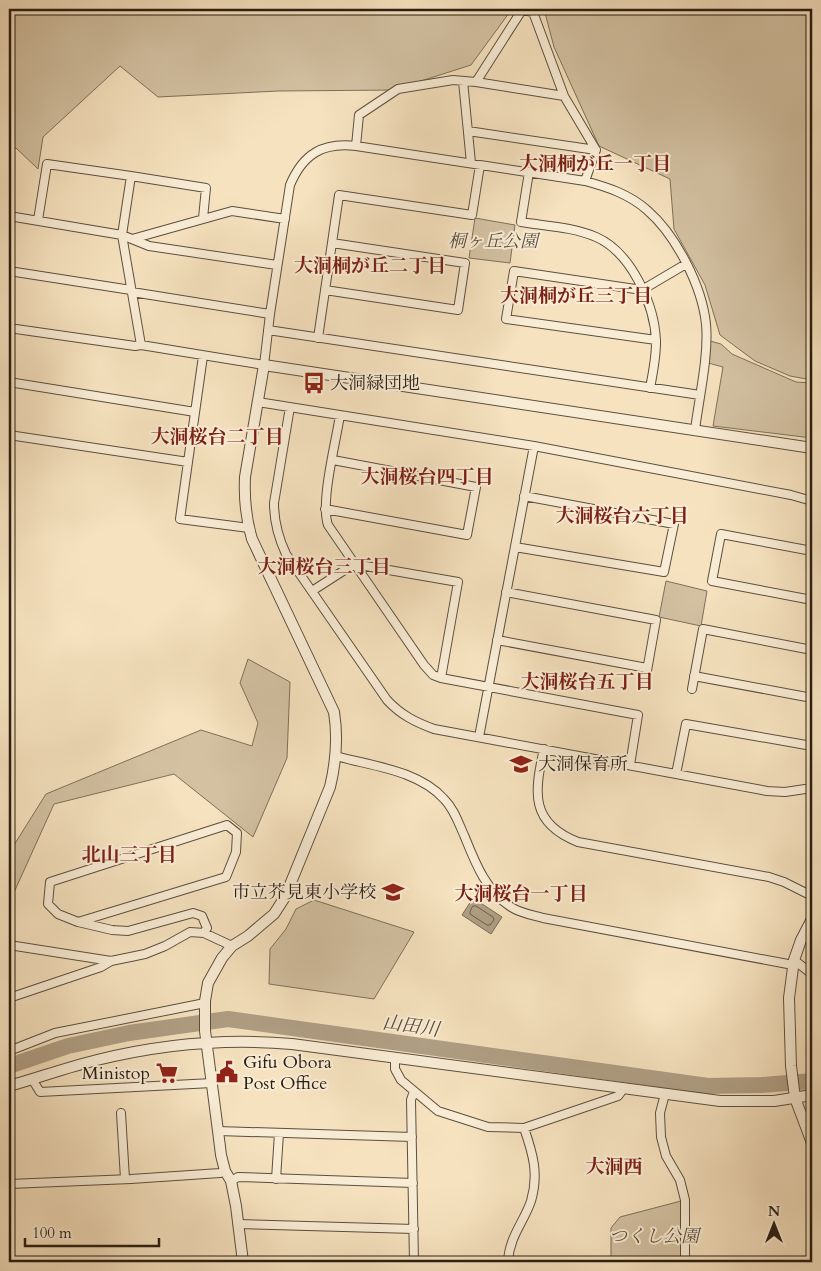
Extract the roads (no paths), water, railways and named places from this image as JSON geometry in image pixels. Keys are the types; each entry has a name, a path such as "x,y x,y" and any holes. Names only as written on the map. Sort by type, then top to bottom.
{"street":[{"path":"476,82 522,10 533,12 564,96 596,150"},
{"path":"356,146 359,115 398,89 453,80 564,96"},
{"path":"464,81 471,163"},
{"path":"468,131 596,150"},
{"path":"243,1262 231,1181 225,1171 221,1155 206,1042 205,1008 208,983 222,958 232,946 248,936 274,914 285,897 330,787 336,756 334,712 252,540 245,501 245,477 264,365 290,185 302,163 327,146 341,144 585,181 609,188 630,198 646,209 661,225 686,264 696,283 703,303 706,325 706,349 694,430"},
{"path":"585,181 596,150"},
{"path":"38,220 46,164 206,188 203,218"},
{"path":"318,338 339,195 472,215 480,165"},
{"path":"529,172 521,222 582,231 598,237 612,246 625,259 650,308 656,340 650,388"},
{"path":"131,176 122,235 141,345"},
{"path":"132,239 232,211 285,219"},
{"path":"9,216 122,235 148,246 278,265"},
{"path":"325,290 458,310 465,263 332,243"},
{"path":"656,340 506,319 514,271 642,290 686,264"},
{"path":"9,271 270,314"},
{"path":"9,328 135,346 141,345 812,448"},
{"path":"268,330 700,395"},
{"path":"203,356 180,519 249,528"},
{"path":"9,382 196,412"},
{"path":"258,402 534,446 791,495 812,501"},
{"path":"290,407 274,503 274,519 278,538 286,554 387,700 398,712 416,723 434,729 767,791 785,792 812,788"},
{"path":"340,415 325,508 328,526 424,665 433,675 441,678 638,715 630,765"},
{"path":"9,435 188,462"},
{"path":"479,737 534,446"},
{"path":"325,508 467,535 476,487 333,460"},
{"path":"515,547 664,572 674,524 524,496"},
{"path":"812,551 721,534 712,581 812,600"},
{"path":"312,591 354,564 458,582 441,678"},
{"path":"506,592 656,620 645,682"},
{"path":"692,689 703,629 812,650"},
{"path":"497,640 647,668"},
{"path":"694,676 812,698"},
{"path":"676,774 686,724 812,746"},
{"path":"544,749 538,775 538,801 544,817 555,831 565,837 578,842 769,878 784,882 812,896"},
{"path":"336,756 415,779 430,787 444,798 454,812 482,876 493,892 511,907 543,918 793,962 812,974"},
{"path":"78,922 226,877 236,852 237,833 227,825 50,882 48,904 58,914 78,922 112,930 128,931 193,913 202,916 207,928 204,934"},
{"path":"812,919 801,940 793,962 789,998 791,1066 794,1093 812,1143"},
{"path":"9,998 101,967 111,961 145,954 165,946 190,932 204,934 232,946"},
{"path":"9,945 111,961"},
{"path":"9,1051 55,1033 205,1008"},
{"path":"9,1086 97,1060 161,1048 206,1042 264,1042 396,1057 720,1101 774,1101 794,1093 812,1095"},
{"path":"396,1057 395,1069 401,1080 438,1111 488,1127 524,1128 618,1096 624,1088"},
{"path":"32,1080 40,1092 212,1083"},
{"path":"414,1091 411,1100 414,1262"},
{"path":"665,1094 660,1113 661,1137 666,1156 680,1180 685,1200 685,1262"},
{"path":"121,1113 125,1179"},
{"path":"508,1262 508,1255 517,1229 531,1202 535,1177 534,1156 524,1128"},
{"path":"218,1131 412,1137"},
{"path":"276,1178 279,1133"},
{"path":"9,1184 125,1179 220,1173 225,1171"},
{"path":"231,1181 238,1177 413,1183"},
{"path":"238,1224 414,1229"}],"water":[{"path":"473,898 502,917 491,934 462,915"}],"waterway":[{"name":"山田川","path":"9,1066 68,1046 129,1033 228,1019 708,1086 762,1085 812,1081"}],"place":[{"name":"大洞緑団地","path":"314,383"},
{"name":"大洞保育所","path":"521,764"},
{"name":"市立芥見東小学校","path":"393,892"},
{"name":"Gifu Obora Post Office","path":"227,1072"},
{"name":"Ministop","path":"167,1073"}],"district":[{"name":"大洞桐が丘一丁目","path":"595,163"},
{"name":"大洞桐が丘二丁目","path":"370,265"},
{"name":"大洞桐が丘三丁目","path":"576,295"},
{"name":"大洞桜台二丁目","path":"217,436"},
{"name":"大洞桜台四丁目","path":"427,476"},
{"name":"大洞桜台六丁目","path":"622,515"},
{"name":"大洞桜台三丁目","path":"324,566"},
{"name":"大洞桜台五丁目","path":"587,681"},
{"name":"北山三丁目","path":"129,854"},
{"name":"大洞桜台一丁目","path":"521,893"},
{"name":"大洞西","path":"614,1166"}],"park label":[{"name":"桐ヶ丘公園","path":"493,241"},
{"name":"つくし公園","path":"654,1236"}]}
